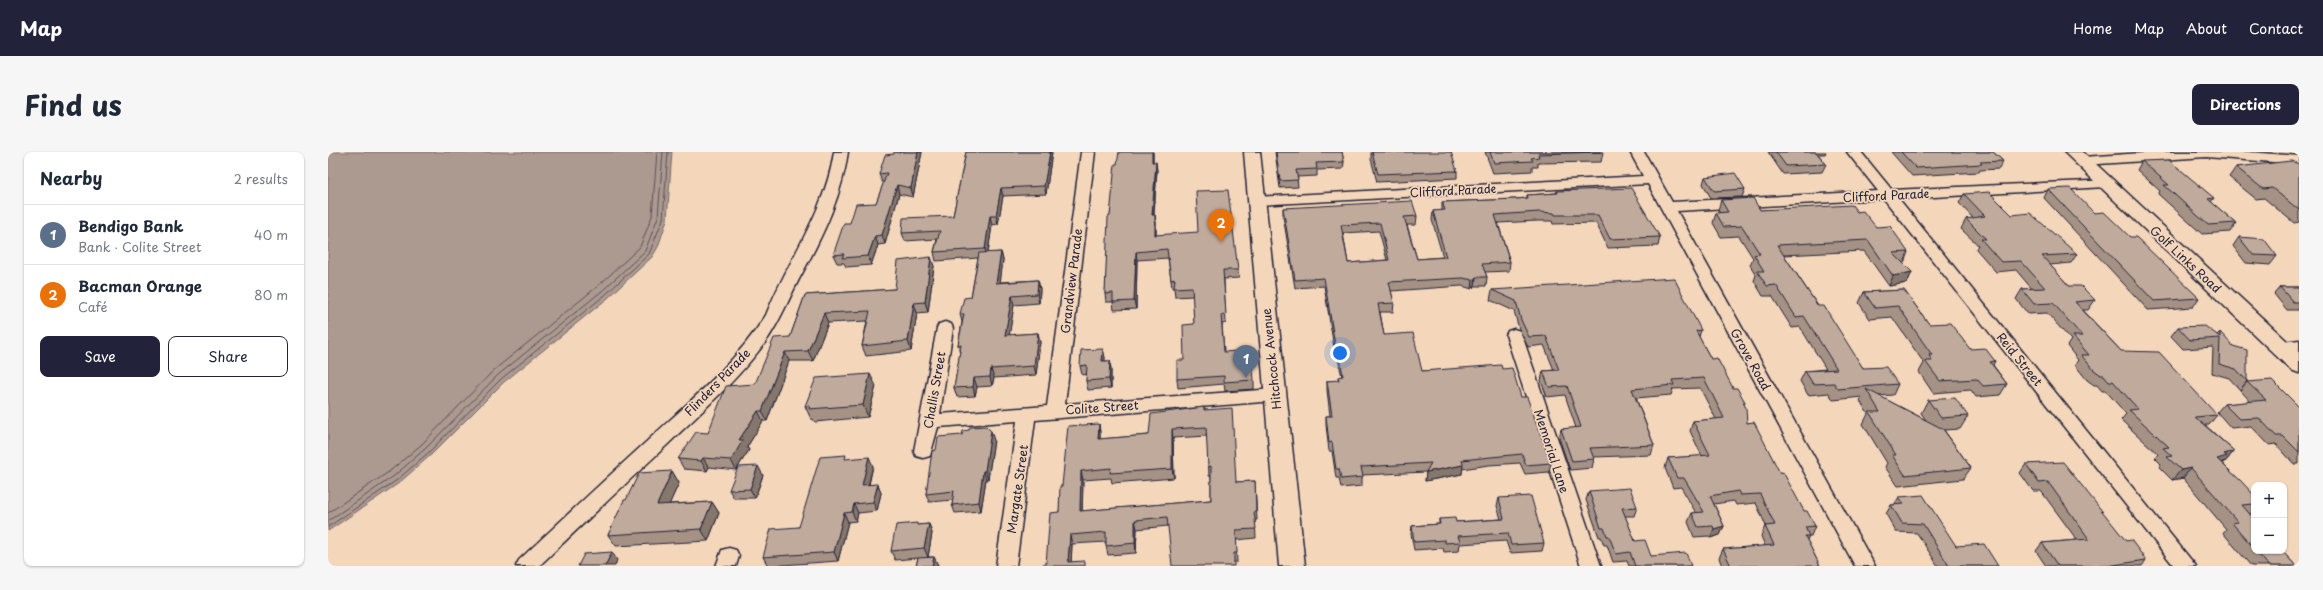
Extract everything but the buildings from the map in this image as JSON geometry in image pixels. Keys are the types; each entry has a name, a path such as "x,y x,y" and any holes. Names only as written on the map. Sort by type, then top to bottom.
{"main road":[{"name":"Golf Links Road","path":"2078,157 2290,347 2299,365"}],"street":[{"name":"Flinders Parade","path":"526,566 714,388 759,338 778,310 781,297 825,210 838,174 841,152"},
{"name":"Grandview Parade","path":"1055,410 1088,152"},
{"name":"Hitchcock Avenue","path":"1252,152 1292,566"},
{"name":"Grove Road","path":"1637,152 1651,180 1865,566"},
{"name":"Reid Street","path":"1854,152 2186,566"},
{"path":"2078,157 2206,153 2299,160"},
{"name":"Clifford Parade","path":"1256,201 1651,180"},
{"name":"Clifford Parade","path":"1667,207 2106,183"},
{"name":"Challis Street","path":"923,451 930,421 945,328"},
{"name":"Memorial Lane","path":"1514,335 1591,566"},
{"name":"Colite Street","path":"930,421 1055,410 1275,395"},
{"name":"Margate Street","path":"1006,566 1028,413"}],"water":[{"path":"328,152 672,152 667,220 658,247 652,257 608,298 504,382 432,454 399,483 328,531"}],"place":[{"name":"Bacman Orange","path":"1221,242"},
{"name":"Bendigo Bank","path":"1246,378"}]}
